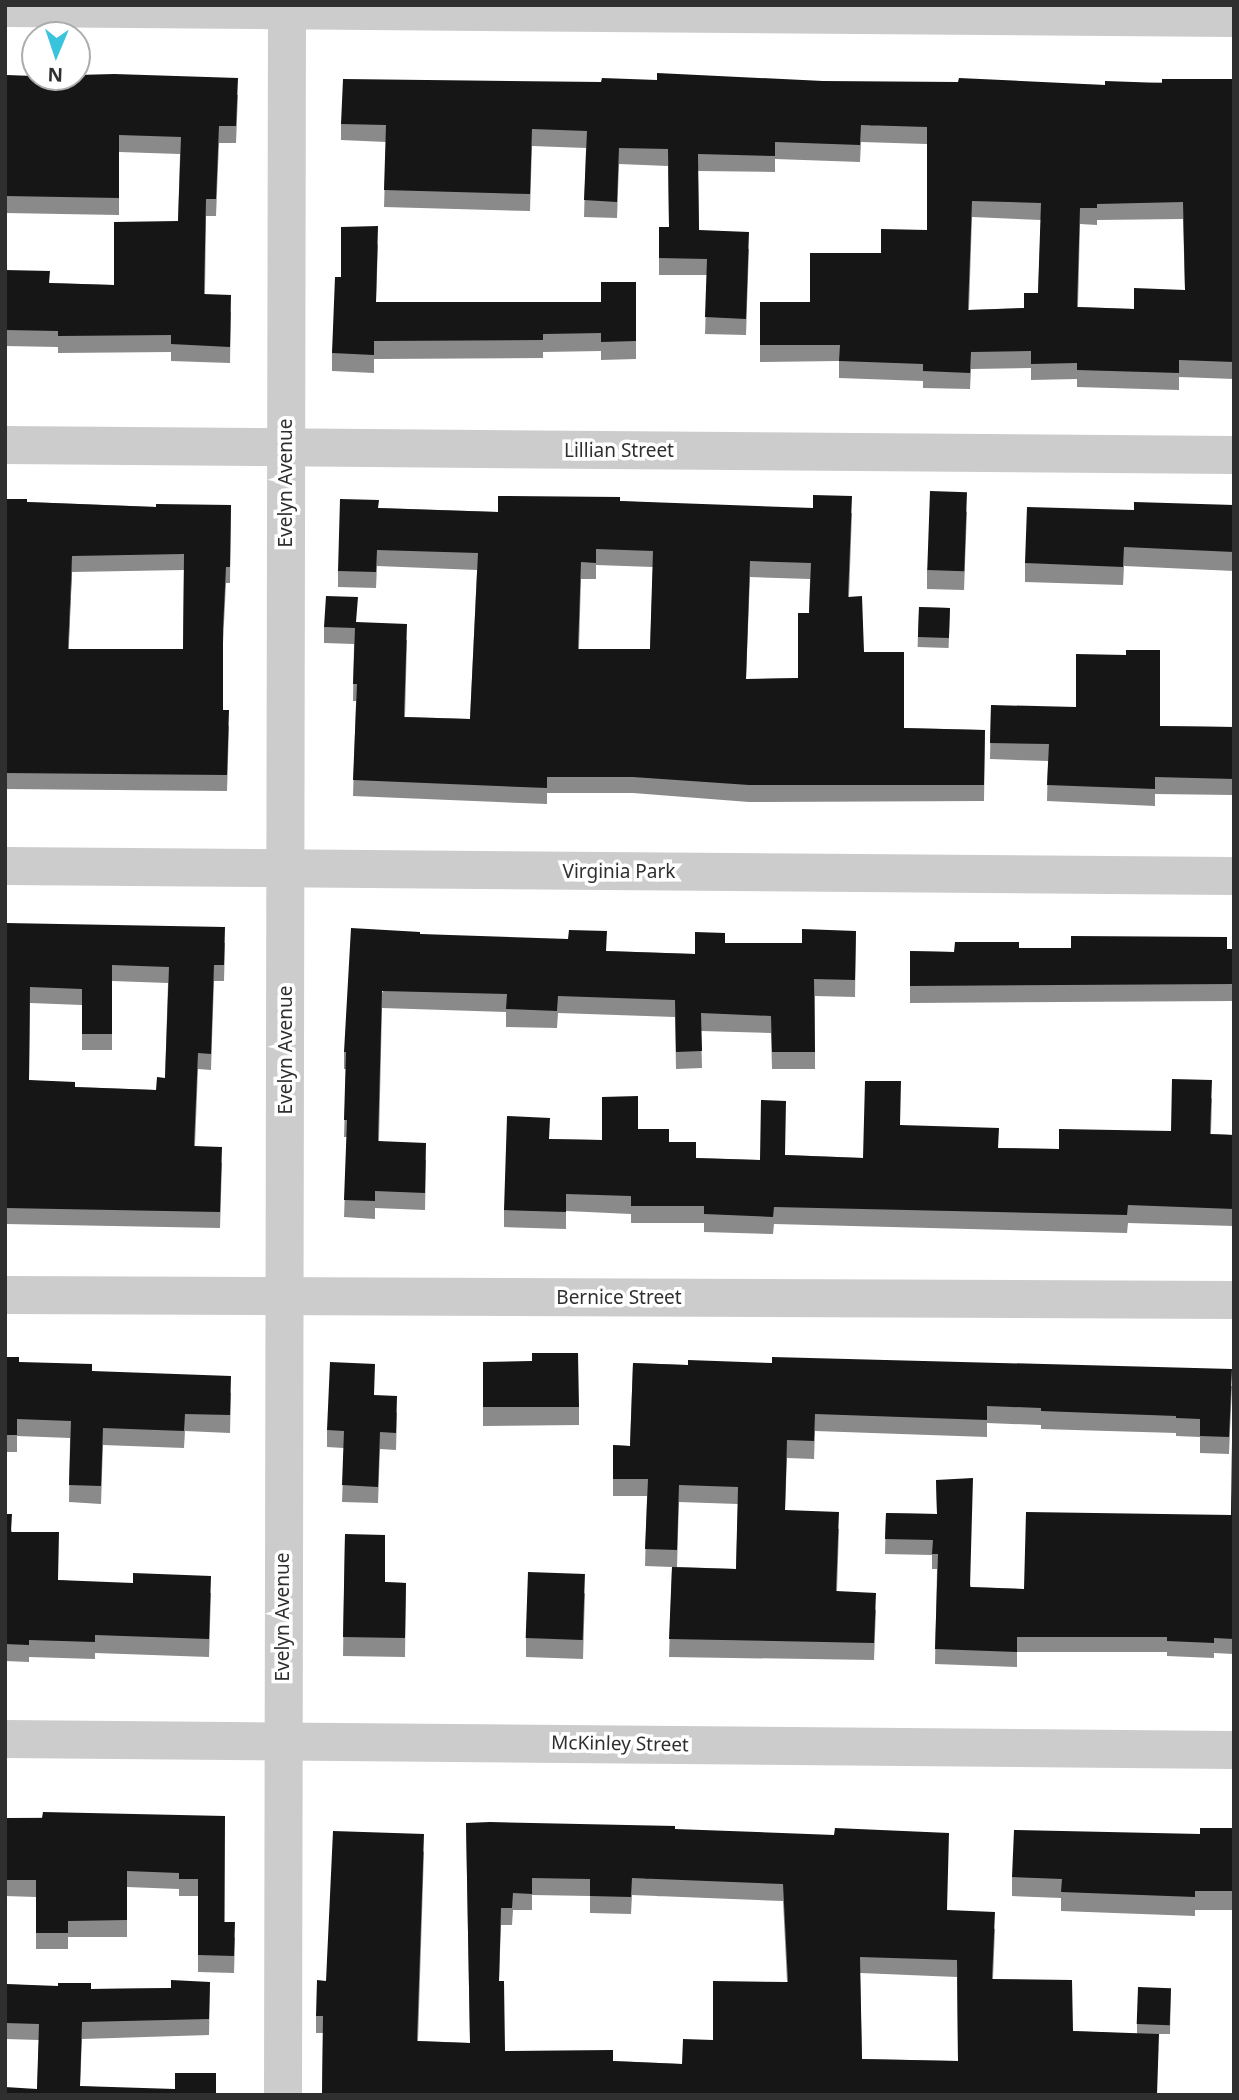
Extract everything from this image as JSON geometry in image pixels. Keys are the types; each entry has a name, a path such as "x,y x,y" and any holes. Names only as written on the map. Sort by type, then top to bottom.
{"street":[{"path":"5,8 287,7 1234,18"},
{"name":"Evelyn Avenue","path":"284,2095 282,1740 287,7"},
{"name":"Lillian Street","path":"5,445 1234,455"},
{"name":"Virginia Park","path":"5,866 1234,876"},
{"name":"Bernice Street","path":"5,1295 1234,1300"},
{"name":"McKinley Street","path":"5,1739 1234,1750"}],"building":[{"path":"657,73 823,81 958,82 959,78 1105,85 1105,81 1162,83 1162,79 1234,79 1234,362 1179,360 1179,373 1077,370 1077,363 1031,364 1031,351 971,352 970,373 923,371 923,364 839,361 840,345 760,345 760,302 810,302 810,253 881,253 881,229 927,230 927,127 861,125 860,145 775,142 775,156 698,154 699,230 749,232 746,319 705,317 707,259 659,258 659,227 669,227 668,149 619,148 617,202 584,200 587,131 532,129 530,194 384,190 386,125 341,124 343,79 601,82 602,78 657,80","holes":["972,201 1041,203 1038,293 1024,293 1024,308 968,310","1183,202 1185,290 1134,288 1134,309 1077,307 1080,208 1097,208 1097,204"]},
{"path":"5,75 21,76 21,91 91,91 91,75 238,78 236,126 219,126 216,199 206,199 204,294 231,295 230,347 171,344 171,335 58,336 58,331 5,330 5,270 50,271 49,283 114,285 114,222 178,221 181,137 119,135 119,198 5,196"},
{"path":"378,226 376,302 601,302 601,282 636,282 636,341 601,342 601,333 543,334 543,340 374,341 374,355 332,353 335,277 341,277 341,227"},
{"path":"930,491 967,492 964,571 927,570"},
{"path":"813,495 852,496 848,597 862,596 864,652 904,652 904,728 985,730 984,785 749,785 633,777 547,777 547,788 353,780 357,684 353,684 355,628 324,627 326,596 358,597 356,622 407,624 404,717 470,719 478,553 377,550 376,572 338,571 340,499 379,500 378,508 498,512 498,496 620,497 620,501 813,508","holes":["596,549 653,551 650,649 578,649 581,562 596,563","750,561 811,563 809,613 798,613 798,678 746,679"]},
{"path":"5,499 156,507 156,504 231,505 230,567 226,567 223,628 223,710 229,710 227,775 5,773","holes":["184,554 183,649 68,649 72,556"]},
{"path":"1134,502 1234,505 1234,552 1124,547 1123,567 1025,563 1027,507 1134,510"},
{"path":"919,607 950,608 949,638 918,637"},
{"path":"1126,650 1160,650 1160,726 1234,727 1234,779 1155,777 1155,789 1047,785 1049,744 990,743 991,705 1076,707 1076,654 1126,655"},
{"path":"5,923 225,927 224,965 214,965 211,1054 198,1053 194,1146 222,1147 220,1212 5,1208","holes":["112,965 169,967 165,1078 157,1077 156,1090 75,1087 75,1082 29,1080 30,987 82,989 82,1034 112,1034"]},
{"path":"351,928 420,934 568,939 569,930 607,931 606,951 695,954 695,932 725,933 725,943 802,943 802,929 856,931 855,980 814,979 815,1052 772,1052 771,1016 701,1013 702,1051 676,1052 675,1000 558,996 557,1011 506,1009 507,994 382,991 378,1141 426,1143 425,1193 375,1191 375,1201 344,1200 347,1120 344,1120 344,1052"},
{"path":"1071,936 1227,937 1227,949 1234,949 1234,984 910,986 910,951 954,952 955,942 1019,942 1019,948 1071,948"},
{"path":"1172,1079 1212,1080 1210,1134 1234,1135 1234,1209 1128,1205 1127,1215 774,1207 773,1217 704,1214 704,1206 631,1206 631,1196 566,1194 566,1212 504,1210 507,1116 550,1118 549,1139 602,1140 602,1097 638,1096 638,1129 669,1129 669,1142 696,1142 696,1158 760,1160 761,1100 786,1101 785,1155 863,1158 865,1081 901,1081 900,1125 999,1128 998,1148 1059,1149 1059,1129 1171,1131"},
{"path":"532,1353 578,1353 579,1407 483,1407 483,1362 532,1361"},
{"path":"5,1357 19,1357 19,1362 92,1364 92,1371 231,1376 230,1415 185,1414 184,1431 103,1428 101,1486 69,1485 71,1421 17,1419 17,1435 5,1435"},
{"path":"772,1357 1232,1369 1229,1437 1200,1436 1200,1419 1041,1411 1041,1408 987,1406 987,1420 815,1414 814,1441 787,1440 785,1510 839,1512 836,1591 876,1593 874,1643 669,1639 672,1567 736,1569 738,1487 679,1485 677,1550 645,1549 648,1479 613,1479 613,1445 630,1446 633,1363 688,1365 688,1360 772,1363"},
{"path":"330,1362 375,1364 374,1395 397,1396 396,1433 380,1432 378,1487 342,1485 344,1431 327,1430"},
{"path":"1232,1440 1234,1639 1214,1638 1214,1643 1167,1641 1167,1637 1017,1637 1017,1652 935,1649 938,1554 932,1554 933,1540 885,1539 886,1513 937,1514 936,1480 973,1478 970,1587 1024,1589 1026,1512 1231,1515"},
{"path":"5,1514 12,1514 11,1532 59,1532 58,1580 133,1583 133,1573 211,1576 209,1639 95,1635 95,1642 29,1640 29,1645 5,1644"},
{"path":"345,1534 385,1535 385,1582 406,1583 405,1638 343,1637"},
{"path":"528,1572 585,1574 583,1640 526,1638"},
{"path":"43,1812 225,1816 224,1922 235,1922 234,1956 198,1955 198,1879 179,1879 179,1873 127,1871 127,1920 68,1921 68,1933 36,1933 36,1880 5,1880 5,1818 42,1818"},
{"path":"466,1823 675,1826 675,1829 834,1835 835,1828 949,1833 947,1910 995,1912 992,1979 1072,1980 1073,2031 1159,2034 1157,2095 322,2095 323,2016 316,2016 317,1980 326,1981 333,1831 424,1834 417,2041 470,2043","holes":["532,1878 590,1879 590,1896 631,1897 632,1878 783,1884 788,1982 713,1981 713,2040 683,2039 682,2064 613,2061 613,2050 505,2051 504,1981 499,1981 501,1908 512,1908 513,1893 532,1894","860,1957 957,1960 958,2061 862,2059"]},
{"path":"1200,1828 1234,1828 1234,1891 1195,1891 1195,1897 1061,1892 1062,1879 1012,1877 1014,1830 1200,1834"},
{"path":"171,1980 210,1982 209,2019 82,2022 80,2086 175,2089 175,2073 216,2073 216,2095 5,2095 5,2087 37,2089 39,2024 5,2023 5,1984 58,1986 58,1983 91,1983 91,1989 171,1988"},
{"path":"1138,1987 1171,1988 1170,2025 1137,2024"}]}
